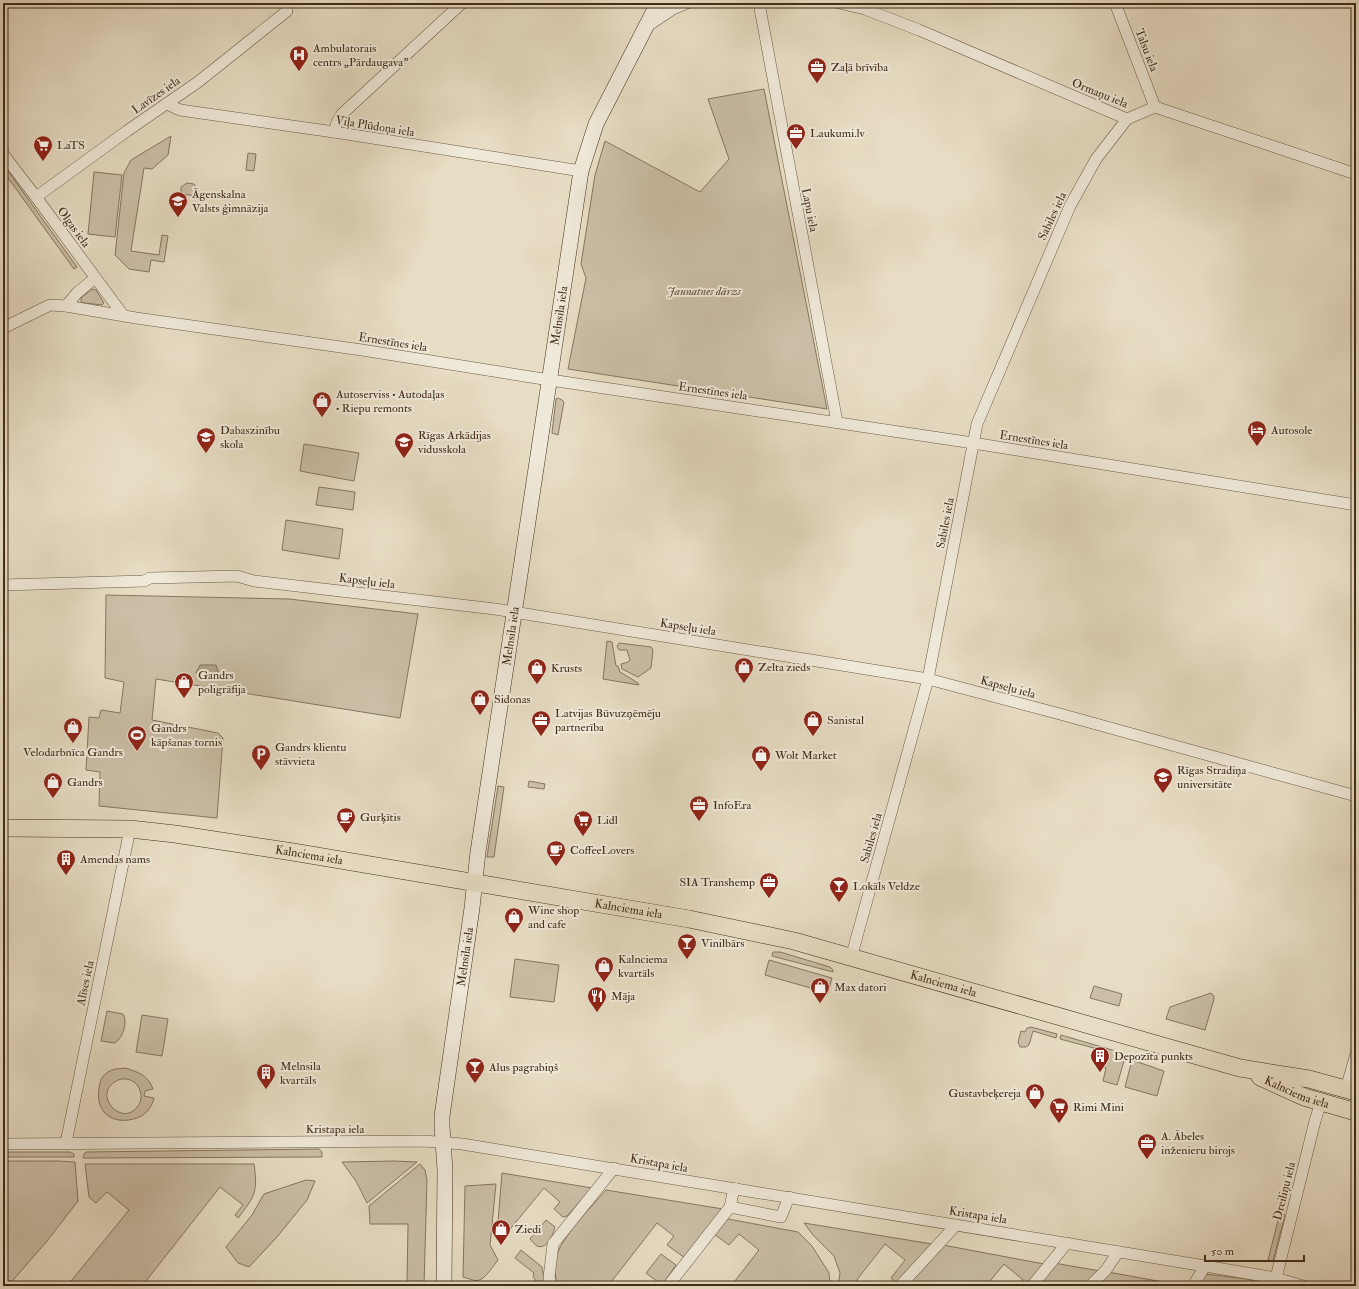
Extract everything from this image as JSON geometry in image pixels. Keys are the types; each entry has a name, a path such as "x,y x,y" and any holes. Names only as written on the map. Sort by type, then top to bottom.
{"main road":[{"name":"Kalnciema iela","path":"3,828 130,829 175,834 293,852 689,919 794,942 1240,1068 1309,1079 1351,1090"},
{"name":"Kalnciema iela","path":"1240,1068 1304,1097 1356,1112"}],"street":[{"path":"334,132 337,122 342,114 462,3"},
{"name":"Melnsila iela","path":"444,1286 445,1170 442,1116 473,904 474,883 581,171 596,124 658,3"},
{"path":"646,28 673,9 687,3"},
{"name":"Lapu iela","path":"758,3 837,422"},
{"name":"Ormaņu iela","path":"839,3 865,10 926,33 1127,119 1155,107"},
{"name":"Talsu iela","path":"1115,3 1155,107"},
{"name":"Lavīzes iela","path":"36,197 198,82 287,11"},
{"name":"Viļa Plūdoņa iela","path":"167,104 180,110 334,132 581,171"},
{"path":"1155,107 1356,174"},
{"name":"Sabiles iela","path":"851,958 928,679 977,424 1070,206 1096,159 1127,119"},
{"name":"Olgas iela","path":"3,154 123,315"},
{"path":"66,306 77,293 95,278"},
{"name":"Ernestīnes iela","path":"3,328 50,306 66,306 136,318 362,350 550,380 837,422 1356,505"},
{"name":"Kapseļu iela","path":"3,585 144,581 150,578 237,576 254,581 514,612 928,679 1356,796"},
{"name":"Alīses iela","path":"66,1143 130,829"},
{"path":"1351,1090 1356,1054"},
{"name":"Dreiliņu iela","path":"1275,1282 1321,1102"},
{"name":"Kristapa iela","path":"3,1144 423,1141 462,1144 1205,1266 1275,1282 1303,1286"},
{"path":"552,1286 549,1278 553,1244 614,1168"},
{"path":"668,1286 730,1207 734,1188"},
{"path":"730,1207 781,1217 789,1197"},
{"path":"900,1286 956,1224"},
{"path":"1032,1286 1067,1243"},
{"path":"1090,1286 1106,1270 1118,1252"},
{"path":"1193,1286 1205,1266"}],"green space":[{"name":"Jaunatnes dārzs","path":"764,89 827,409 568,369 586,278 581,264 595,175 605,141 700,192 729,159 708,99"},
{"path":"171,136 168,155 152,169 144,168 131,251 159,255 162,235 168,236 164,262 151,260 149,272 129,269 115,255 124,173 131,160"},
{"path":"248,153 256,154 254,171 246,170"},
{"path":"3,164 77,267 74,269 3,171"},
{"path":"94,172 122,175 115,237 88,234"},
{"path":"187,183 194,184 197,189 196,196 181,194 181,187"},
{"path":"92,289 96,290 104,303 102,305 81,302 81,298"},
{"path":"558,398 564,402 558,435 552,432 556,399"},
{"path":"304,444 359,453 354,481 300,471"},
{"path":"319,487 355,492 353,510 316,505"},
{"path":"286,520 343,529 339,559 282,550"},
{"path":"106,595 289,599 418,614 400,718 156,679 152,720 218,733 223,738 217,818 99,806 100,772 86,770 89,717 99,718 101,710 120,713 124,682 105,678"},
{"path":"607,641 612,642 616,666 618,666 620,672 639,685 603,679"},
{"path":"619,643 651,647 653,650 651,668 638,677 622,669 621,664 630,660 627,650 619,650 617,646"},
{"path":"529,781 545,784 544,789 528,787"},
{"path":"498,786 504,787 494,857 487,857"},
{"path":"773,952 780,952 830,967 833,972 772,956"},
{"path":"515,959 559,965 554,1002 510,997"},
{"path":"769,960 832,978 828,993 765,975"},
{"path":"1094,986 1122,994 1119,1006 1090,998"},
{"path":"1211,993 1214,996 1214,999 1205,1030 1166,1019 1170,1007"},
{"path":"107,1011 123,1014 125,1021 124,1030 118,1041 115,1043 101,1041"},
{"path":"142,1015 168,1019 162,1056 136,1052"},
{"path":"1031,1027 1057,1034 1056,1038 1033,1031 1029,1045 1026,1047 1020,1047 1018,1042 1021,1031 1025,1032 1027,1028"},
{"path":"1061,1035 1126,1054 1117,1085 1103,1081 1106,1068 1097,1065 1101,1050 1060,1039"},
{"path":"1132,1060 1164,1071 1157,1096 1125,1087"},
{"path":"125,1068 142,1075 148,1080 153,1089 145,1091 144,1096 154,1098 148,1111 140,1117 128,1120 113,1119 103,1111 100,1104 98,1097 99,1085 101,1080 108,1072","holes":["124,1079 133,1081 141,1093 138,1106 131,1112 124,1113 116,1111 107,1099 107,1091 112,1084"]},
{"path":"319,1149 322,1152 322,1157 83,1158 86,1152"},
{"path":"3,1152 70,1152 74,1154 74,1157 3,1157"},
{"path":"3,1161 75,1162 78,1201 47,1241 8,1286 3,1286"},
{"path":"342,1162 417,1162 367,1203 356,1181"},
{"path":"85,1164 254,1164 256,1181 252,1199 238,1218 235,1215 243,1205 220,1187 142,1286 67,1286 129,1210 107,1192 96,1203 89,1197"},
{"path":"420,1164 425,1170 427,1180 424,1286 407,1286 408,1224 370,1224 369,1206"},
{"path":"502,1173 592,1188 567,1216 563,1217 554,1209 560,1202 544,1188 502,1239 497,1234"},
{"path":"306,1180 315,1181 307,1200 277,1237 249,1267 238,1263 226,1247 252,1215 264,1194"},
{"path":"496,1184 490,1245 498,1260 484,1277 473,1280 463,1277 465,1186"},
{"path":"606,1190 723,1209 685,1258 667,1245 674,1236 657,1223 608,1286 558,1286 555,1275 555,1267 557,1255 561,1245 575,1225"},
{"path":"1280,1213 1285,1215 1273,1261 1268,1260"},
{"path":"728,1219 798,1232 812,1246 829,1273 830,1286 731,1286 759,1250 739,1234 729,1245 714,1234"},
{"path":"546,1220 555,1227 554,1230 547,1244 541,1247 537,1246 530,1239"},
{"path":"804,1223 932,1244 897,1283 891,1278 905,1260 885,1244 852,1286 838,1286 840,1273 834,1256 813,1235"},
{"path":"943,1245 1044,1264 1026,1286 1018,1286 1023,1280 1004,1264 986,1286 905,1286"},
{"path":"521,1250 542,1267 545,1284 539,1286 533,1276 534,1273 515,1258"},
{"path":"661,1254 676,1265 662,1285 646,1273"},
{"path":"1054,1263 1100,1271 1083,1286 1036,1286"},
{"path":"1108,1272 1185,1286 1127,1286 1122,1282 1118,1286 1098,1286"},
{"path":"1205,1274 1247,1279 1257,1282 1256,1286 1198,1286"}],"shaded area":[{"path":"200,665 216,665 220,677 206,677 196,673"}],"place":[{"name":"Ambulatorais centrs „Pārdaugava”","path":"299,72"},
{"name":"Zaļā brīvība","path":"817,84"},
{"name":"Laukumi.lv","path":"796,150"},
{"name":"LaTS","path":"43,162"},
{"name":"Āgenskalna Valsts ģimnāzija","path":"178,218"},
{"name":"Autoserviss • Autodaļas • Riepu remonts","path":"322,418"},
{"name":"Autosole","path":"1257,447"},
{"name":"Dabaszinību skola","path":"206,454"},
{"name":"Rīgas Arkādijas vidusskola","path":"404,459"},
{"name":"Zelta zieds","path":"744,684"},
{"name":"Krusts","path":"537,685"},
{"name":"Gandrs poligrāfija","path":"184,699"},
{"name":"Sidonas","path":"480,716"},
{"name":"Latvijas Būvuzņēmēju partnerība","path":"541,737"},
{"name":"Sanistal","path":"813,737"},
{"name":"Velodarbnīca Gandrs","path":"73,744"},
{"name":"Gandrs kāpšanas tornis","path":"137,752"},
{"name":"Gandrs klientu stāvvieta","path":"261,771"},
{"name":"Wolt Market","path":"761,772"},
{"name":"Rīgas Stradiņa universitāte","path":"1163,794"},
{"name":"Gandrs","path":"53,799"},
{"name":"InfoEra","path":"699,822"},
{"name":"Gurķītis","path":"346,834"},
{"name":"Lidl","path":"583,837"},
{"name":"CoffeeLovers","path":"556,867"},
{"name":"Amendas nams","path":"66,876"},
{"name":"SIA Transhemp","path":"769,899"},
{"name":"Lokāls Veldze","path":"839,903"},
{"name":"Wine shop and cafe","path":"514,934"},
{"name":"Vinilbārs","path":"687,960"},
{"name":"Kalnciema kvartāls","path":"604,983"},
{"name":"Max datori","path":"820,1004"},
{"name":"Māja","path":"597,1013"},
{"name":"Depozīta punkts","path":"1100,1073"},
{"name":"Alus pagrabiņš","path":"475,1084"},
{"name":"Melnsila kvartāls","path":"266,1090"},
{"name":"Gustavbeķereja","path":"1035,1110"},
{"name":"Rimi Mini","path":"1059,1124"},
{"name":"A. Ābeles inženieru birojs","path":"1147,1160"},
{"name":"Ziedi","path":"501,1246"}]}
